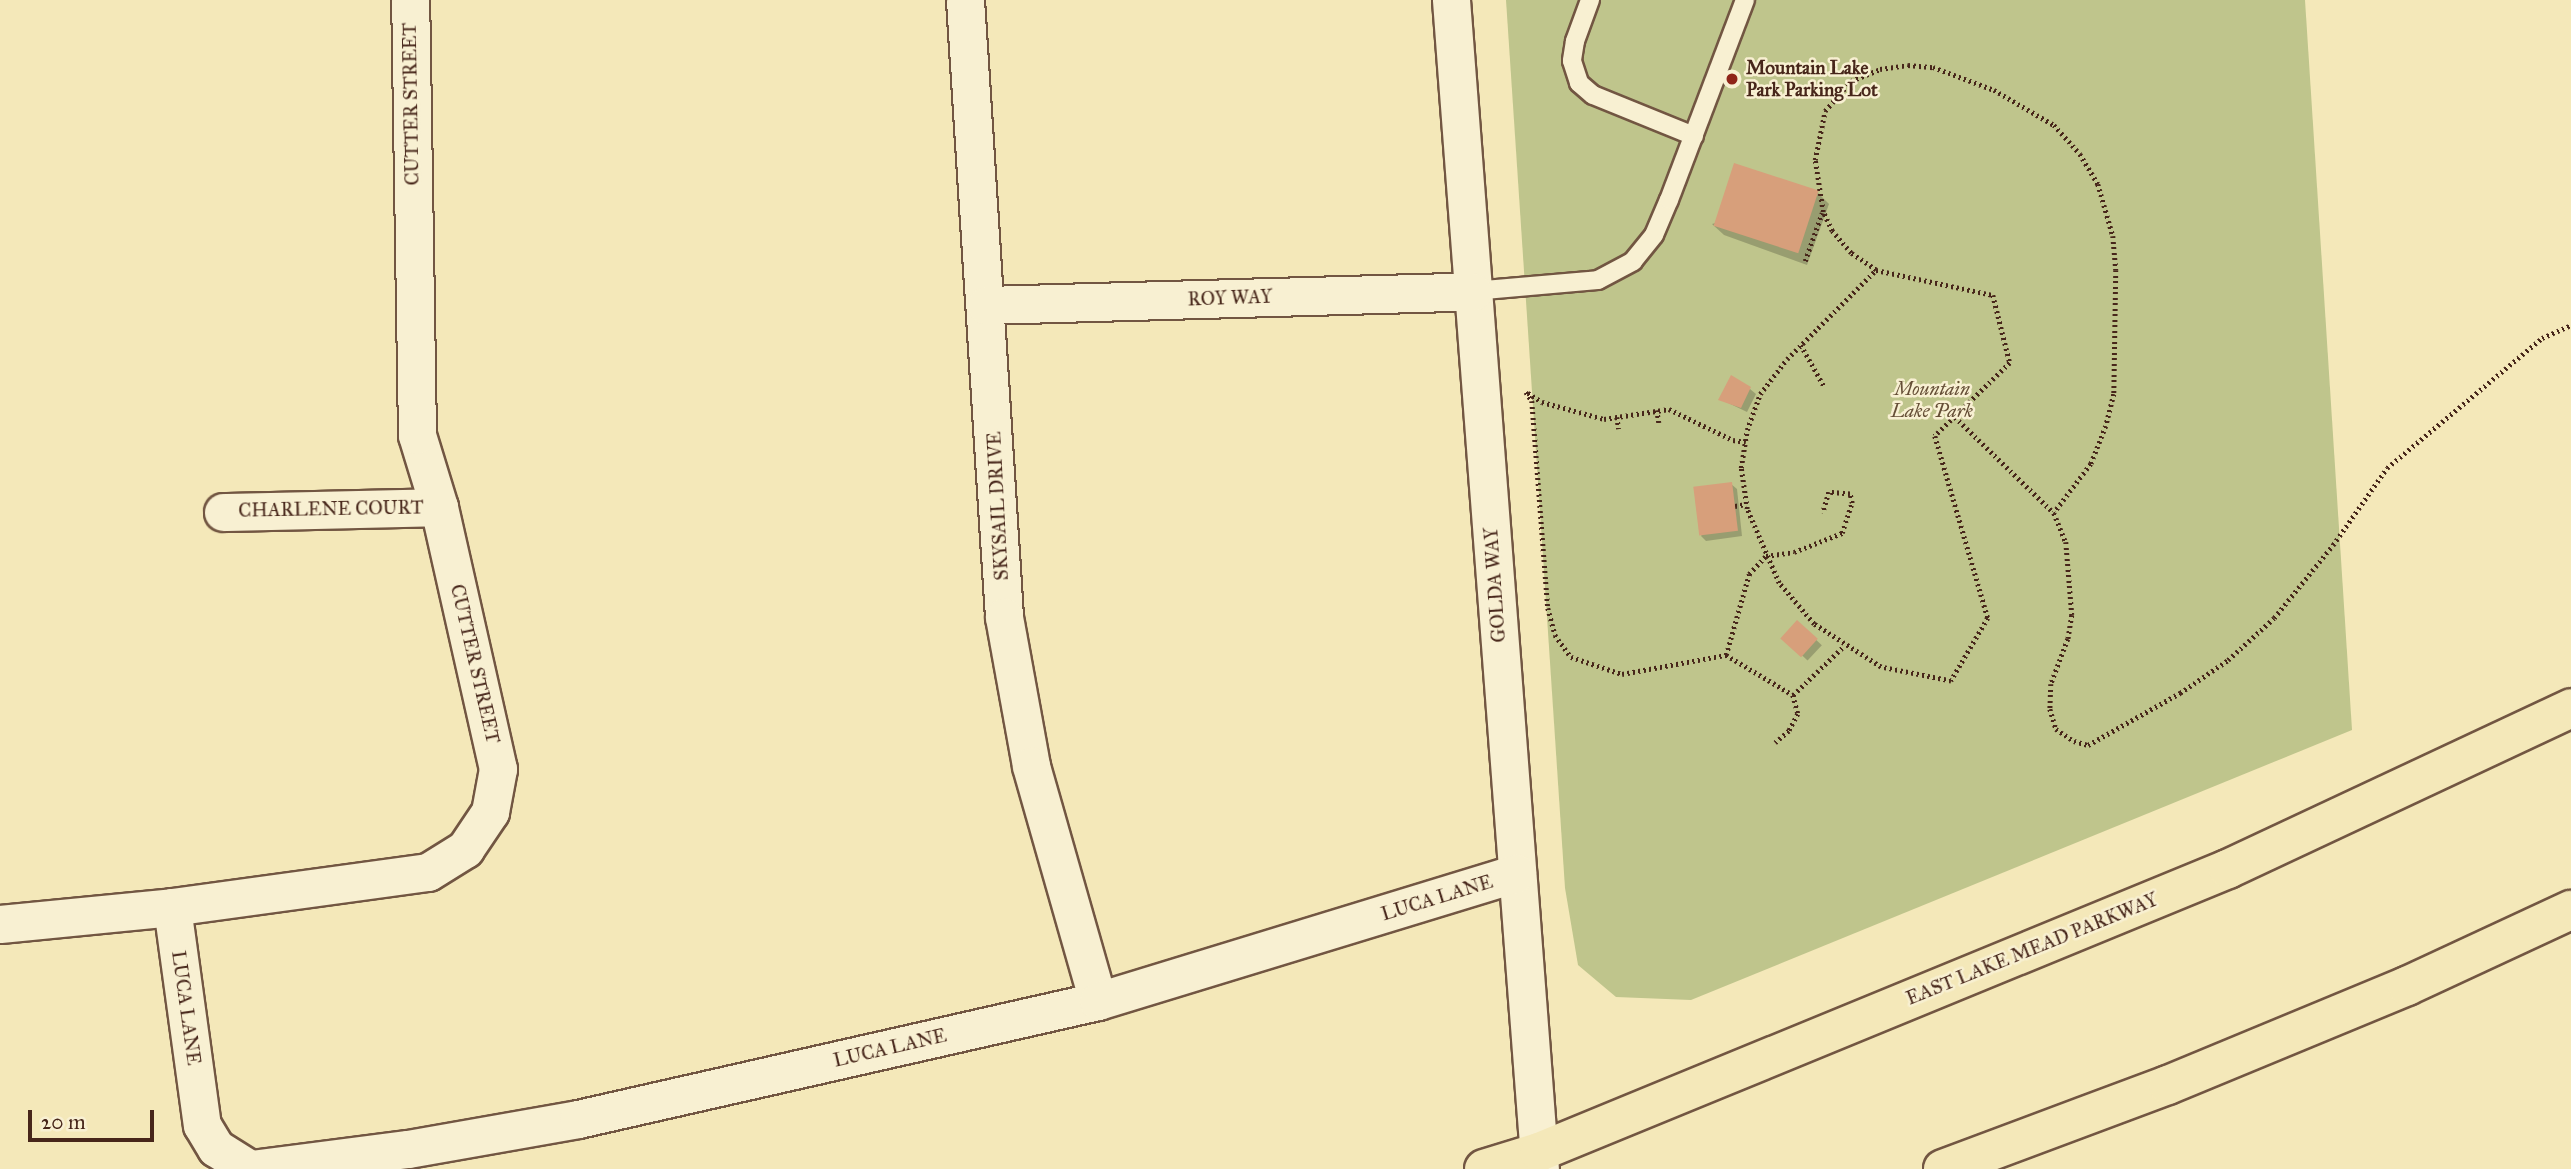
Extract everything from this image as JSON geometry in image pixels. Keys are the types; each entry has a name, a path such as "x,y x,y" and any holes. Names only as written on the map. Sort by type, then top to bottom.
{"main road":[{"name":"EAST LAKE MEAD PARKWAY","path":"1485,1169 1539,1161 2228,869 2571,708"},
{"path":"1943,1169 2168,1085 2407,986 2571,910"}],"street":[{"name":"CUTTER STREET","path":"0,924 172,907 428,872 465,849 490,812 498,769 439,507 417,435 410,0"},
{"name":"SKYSAIL DRIVE","path":"965,0 1004,617 1031,766 1098,1001"},
{"name":"GOLDA WAY","path":"1451,0 1539,1161"},
{"name":"ROY WAY","path":"986,305 1474,291"},
{"name":"CHARLENE COURT","path":"223,512 439,507"},
{"name":"LUCA LANE","path":"172,907 202,1125 216,1148 250,1169 408,1149 579,1119 1098,1001 1517,873"}],"lane":[{"path":"1590,0 1575,41 1572,61 1578,83 1593,95 1694,136"},
{"path":"1474,291 1598,280 1633,261 1654,235 1745,0"}],"path":[{"path":"1876,270 1801,345 1760,394 1747,430 1741,468 1746,504 1779,583 1814,624 1844,646 1881,667 1951,681 1988,618 1936,436 2010,363 1993,295 1876,270 1851,253 1832,231 1823,212 1815,160 1825,111 1851,81 1870,73 1908,65 1933,67 1994,90 2054,125 2080,154 2098,184 2113,236 2116,270 2114,394 2106,426 2091,464 2054,513"},
{"path":"1805,261 1823,212"},
{"path":"1955,417 2054,513 2066,542 2072,615 2068,639 2051,684 2050,709 2056,729 2074,741 2088,745 2123,727 2228,660 2273,618 2333,545 2387,468 2542,338 2571,325"},
{"path":"1801,345 1824,386"},
{"path":"1746,442 1732,440 1670,409 1604,419 1542,402 1526,392 1532,401 1548,608 1555,635 1571,657 1622,674 1726,655 1793,695 1798,714 1789,731 1775,743"},
{"path":"1657,410 1659,423"},
{"path":"1617,417 1619,429"},
{"path":"1726,655 1749,574 1766,556 1794,552 1842,533 1852,503 1850,494 1829,492 1823,513"},
{"path":"1735,506 1746,504"},
{"path":"1793,695 1844,646"}],"green space":[{"name":"Mountain Lake Park","path":"1506,0 2305,0 2352,730 1691,1000 1616,997 1578,965 1565,888"}],"building":[{"path":"1734,163 1819,191 1798,253 1714,226"},
{"path":"1731,375 1751,387 1741,408 1718,400"},
{"path":"1732,482 1738,531 1699,535 1693,487"},
{"path":"1797,620 1818,639 1801,657 1780,639"}],"place":[{"name":"Mountain Lake Park Parking Lot","path":"1732,79"}]}
